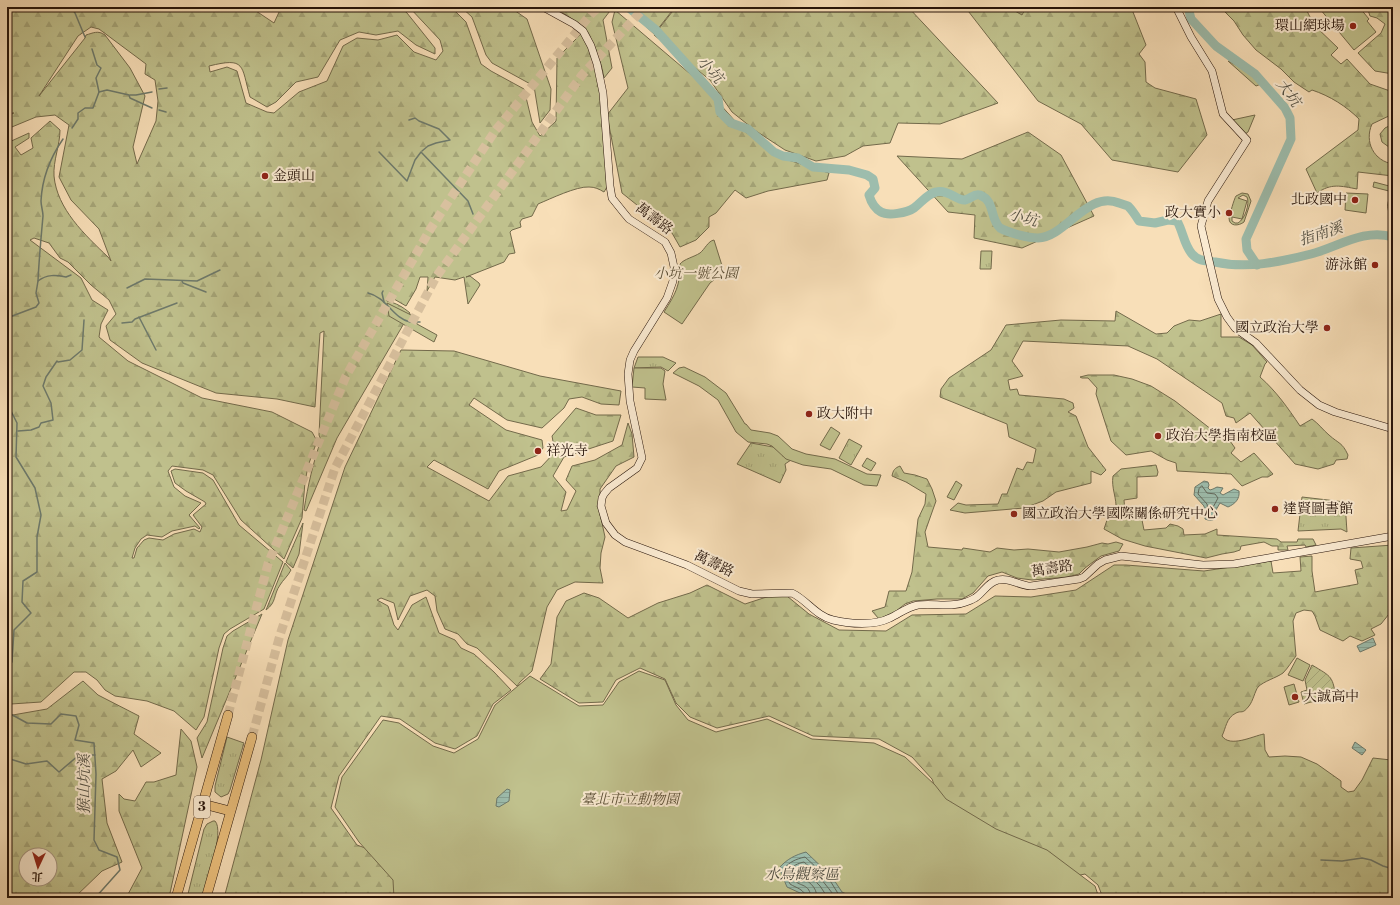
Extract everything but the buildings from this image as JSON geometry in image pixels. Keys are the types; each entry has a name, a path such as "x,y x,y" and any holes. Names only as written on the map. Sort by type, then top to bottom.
{"highway":[{"name":"3","path":"176,898 228,715"},
{"name":"3","path":"206,898 252,737"},
{"path":"203,804 230,811"}],"street":[{"name":"萬壽路","path":"543,7 574,24 583,31 586,36 597,64 603,93 609,180 612,198 618,207 630,219 665,242 671,253 674,267 673,281 667,298 634,351 629,364 630,401 642,452 642,462 633,472 606,491 602,498 602,511 606,523 611,531 621,540 687,565 739,591 752,594 792,593 797,595 826,618 840,621 872,623 889,619 908,608 917,605 951,605 964,603 976,598 992,582 997,580 1008,580 1025,586 1031,586 1079,579 1098,564 1114,557 1128,556 1204,565 1229,565 1393,536"},
{"path":"1176,7 1191,37 1212,71 1223,114 1247,140 1206,206 1201,226 1218,299 1230,323 1256,343 1306,395 1318,405 1329,410 1393,430"}],"green space":[{"path":"7,7 250,7 274,23 280,10 279,7 288,7 291,10 295,7 400,7 407,13 435,48 435,54 416,45 398,31 376,35 359,32 340,40 318,77 296,82 276,102 267,107 250,97 243,71 236,63 221,63 209,66 210,72 227,67 237,71 246,103 267,112 274,113 299,92 327,81 343,46 357,38 378,40 397,35 414,52 436,60 443,51 440,40 409,7 451,7 466,22 481,64 524,89 532,122 540,136 556,121 557,58 581,34 590,49 600,88 607,187 604,192 591,187 584,187 564,193 538,204 532,216 522,219 520,222 521,227 510,232 515,253 509,254 504,262 466,277 470,276 480,285 468,304 464,277 455,280 435,277 427,291 428,277 420,277 416,289 406,306 394,299 387,298 387,301 405,309 410,313 337,438 306,511 304,510 309,483 321,440 319,435 324,331 320,333 315,407 277,399 216,393 142,363 110,340 106,326 116,314 109,300 91,285 68,262 60,258 49,243 34,238 30,240 81,278 92,300 108,310 101,324 99,337 128,361 202,398 272,412 312,432 317,441 308,466 302,518 284,559 241,520 213,475 203,470 172,466 168,471 174,487 185,496 201,503 189,515 200,528 199,529 195,526 172,531 162,537 147,535 141,539 135,548 132,558 134,558 137,548 144,540 149,538 163,540 174,534 194,529 200,532 202,527 193,515 206,504 175,483 171,471 175,469 203,473 213,480 239,525 283,562 264,609 224,634 219,648 204,717 196,730 174,711 147,701 115,696 105,690 97,680 86,672 74,672 41,702 11,704 7,706 7,143 29,133 29,138 15,147 21,155 33,148 31,138 50,121 60,130 54,176 60,199 74,221 111,261 99,229 71,200 59,177 69,125 55,115 36,117 7,129 7,116 14,113 7,113","holes":["91,27 99,29 146,64 145,74 155,80 158,101 156,121 137,164 133,147 145,96 130,68 105,35 98,32 86,35 39,96 78,36"]},
{"path":"461,7 513,7 514,10 527,19 551,89 550,110 540,123 534,86 492,63 486,55 472,17"},
{"path":"551,7 613,7 603,20 612,68 604,78 598,55 588,35 572,19"},
{"path":"613,7 675,7 654,34 627,9"},
{"path":"676,7 808,7 811,9 816,7 908,7 998,103 940,124 898,123 890,143 863,146 845,156 816,161 785,150 756,131 732,112 710,80 654,35"},
{"path":"965,7 1131,7 1146,45 1139,54 1145,62 1146,82 1155,88 1196,99 1207,135 1178,172 1112,160 1081,124 1038,101"},
{"path":"1008,7 1026,7 1022,15"},
{"path":"1220,7 1305,7 1314,25 1338,48 1331,55 1341,64 1347,59 1370,84 1393,92 1393,114 1372,124 1369,137 1372,150 1376,155 1386,162 1393,164 1393,176 1358,172 1357,189 1336,186 1327,188 1317,193 1306,169 1358,130 1359,119 1331,98 1312,90 1309,92 1294,82 1281,69 1256,50 1243,35 1234,21"},
{"name":"環山網球場","path":"1323,7 1359,7 1369,19 1367,21 1376,32 1354,50 1320,9"},
{"path":"1367,7 1393,7 1393,74 1375,71 1358,53 1381,33 1385,24 1377,18 1370,16"},
{"path":"615,10 702,84 743,130 776,156 829,173 827,180 768,191 746,198 735,190 716,213 709,217 709,227 696,240 680,247 672,233 622,193 607,115 628,88 612,22"},
{"path":"1228,61 1248,71 1261,84 1256,86"},
{"path":"1255,115 1248,132 1245,134 1232,120"},
{"path":"1393,124 1393,150 1382,142 1380,134 1385,128"},
{"path":"1028,132 1061,155 1094,216 1022,248 974,238 975,215 948,212 897,156 962,159"},
{"path":"1374,182 1393,187 1393,192 1373,187"},
{"path":"1242,193 1248,194 1251,201 1244,222 1235,225 1229,221 1229,218 1236,196","holes":["1243,195 1247,197 1248,203 1245,215 1241,221 1235,223 1232,221 1232,217 1242,219 1247,201 1238,198"]},
{"path":"1346,193 1368,194 1366,213 1345,210"},
{"path":"1393,194 1393,220 1389,213 1388,203"},
{"name":"小坑一號公園","path":"714,240 724,272 710,283 682,324 664,312 672,300 678,284 680,264 700,253 708,243"},
{"path":"981,251 992,251 991,269 980,269"},
{"path":"387,303 415,317 417,324 437,335 434,342 389,316"},
{"path":"1116,311 1156,334 1167,333 1174,326 1189,320 1200,321 1221,314 1221,337 1239,337 1252,345 1267,362 1260,377 1282,400 1300,426 1312,419 1342,445 1348,455 1347,459 1336,460 1334,464 1318,469 1295,464 1250,413 1236,423 1234,418 1226,416 1222,403 1157,359 1128,346 1023,341 1012,361 1023,376 1008,380 1010,390 1017,389 1019,395 1064,399 1073,403 1074,408 1068,412 1076,416 1088,447 1106,470 1101,475 1091,471 1091,483 1056,492 1043,501 1024,508 965,513 950,510 958,503 966,505 998,504 1002,494 1007,494 1017,468 1023,470 1027,462 1033,463 1036,449 1009,437 1007,424 940,397 941,389 949,378 991,350 1006,325 1061,320 1115,321"},
{"path":"401,350 454,351 540,376 621,391 619,405 601,404 582,397 569,399 564,408 542,428 507,420 474,398 469,405 506,430 542,440 543,448 538,455 499,471 488,489 434,460 427,467 489,501 508,476 541,467 555,452 552,436 576,408 596,415 621,415 613,441 564,457 553,476 566,492 561,511 567,510 576,491 566,480 572,466 595,460 622,445 628,423 632,434 634,457 616,466 600,489 600,514 605,537 601,553 600,568 603,583 575,582 557,590 547,607 532,671 517,686 477,648 467,644 458,634 445,629 437,611 435,596 427,590 410,596 398,620 394,603 381,598 377,600 388,606 394,625 398,630 412,605 426,597 439,633 455,640 461,648 474,654 511,690 493,704 477,736 455,749 435,743 400,719 381,716 339,776 331,808 357,845 409,864 413,898 224,898 261,760 288,640 345,467"},
{"path":"638,357 663,357 676,363 668,371 661,367 634,368"},
{"path":"684,367 705,377 726,393 745,424 751,430 778,436 792,449 806,454 835,459 867,474 881,475 877,486 864,485 831,469 803,465 786,459 772,446 767,444 748,442 736,432 718,400 699,386 673,373 679,368"},
{"path":"634,368 661,368 665,371 663,384 666,400 645,399 645,388 632,387"},
{"path":"1088,375 1114,375 1132,379 1151,386 1175,401 1221,437 1230,441 1235,448 1231,453 1241,462 1254,453 1273,474 1242,486 1231,474 1177,471 1176,463 1151,451 1126,455 1111,441 1096,394 1097,388 1088,378 1080,377"},
{"path":"831,427 840,433 830,450 820,445"},
{"path":"849,439 862,446 851,465 839,458"},
{"path":"751,443 773,447 791,460 785,464 786,470 780,483 737,464"},
{"path":"867,458 876,463 871,471 862,466"},
{"path":"1156,465 1158,472 1157,476 1137,477 1137,498 1124,500 1125,512 1140,510 1144,530 1166,528 1170,524 1183,529 1184,535 1205,534 1217,529 1217,535 1277,539 1281,542 1297,542 1298,539 1313,539 1316,545 1306,547 1305,545 1287,546 1288,550 1278,550 1278,546 1272,546 1264,542 1241,546 1240,550 1206,558 1145,546 1122,539 1104,529 1108,517 1116,510 1113,476 1121,469"},
{"path":"900,466 904,473 927,479 932,489 936,501 925,532 928,547 962,550 963,548 990,552 997,548 1059,552 1102,543 1108,544 1116,542 1123,544 1119,551 1101,556 1079,574 1067,577 1032,580 1017,578 1002,572 988,576 973,593 962,599 913,601 879,619 872,611 885,607 889,591 906,591 912,572 918,519 925,504 926,494 906,482 892,476 894,470"},
{"path":"956,481 962,485 954,500 947,497"},
{"path":"1302,497 1345,502 1347,532 1341,529 1298,531"},
{"path":"303,523 299,554 293,568 286,562"},
{"path":"1393,545 1393,609 1381,624 1371,629 1375,635 1362,641 1350,636 1343,641 1320,630 1312,611 1304,610 1296,613 1293,621 1296,656 1283,673 1258,687 1247,709 1236,713 1230,718 1222,736 1230,741 1236,741 1264,734 1265,750 1269,757 1301,757 1317,764 1341,781 1341,787 1348,792 1354,791 1362,780 1373,758 1391,760 1393,755 1393,792 1391,797 1393,834 1393,898 1103,898 1098,885 1085,874 1048,882 945,814 932,779 912,757 879,739 813,736 769,716 717,728 690,717 676,703 665,679 640,668 616,680 603,702 579,703 540,679 551,664 557,617 566,601 584,593 599,598 628,618 658,603 690,593 707,585 745,604 782,592 809,614 839,630 886,631 912,615 966,614 995,596 1031,597 1076,590 1114,565 1204,571 1271,561 1273,573 1301,571 1300,557 1312,556 1312,571 1315,592 1358,584 1355,570 1363,568 1361,561 1350,559 1351,548"},
{"path":"285,563 291,570 281,583 272,604 266,610"},
{"path":"262,614 202,758 197,738 207,722 227,636"},
{"path":"1297,658 1310,665 1303,681 1288,675"},
{"path":"1312,665 1328,675 1334,686 1336,700 1304,704 1301,692 1307,690 1305,680"},
{"name":"臺北市立動物園","path":"639,671 665,680 676,705 688,720 716,732 767,719 812,739 874,743 905,757 935,785 946,799 996,829 1047,850 1095,886 1099,898 394,898 393,880 359,842 335,807 342,777 383,720 399,723 433,746 454,753 478,739 495,705 530,676 579,706 603,705 619,682"},
{"path":"83,681 98,695 139,716 134,734 161,753 141,767 133,750 116,771 102,779 107,823 122,862 102,871 74,898 7,898 7,716 47,709"},
{"path":"1294,684 1299,702 1289,705 1284,687"},
{"path":"181,729 191,741 197,767 169,898 126,898 142,868 119,811 119,794 124,799 135,801 146,782 154,782 176,775"},
{"path":"227,737 244,743 230,790 228,794 221,797 215,792 215,786"},
{"path":"215,821 218,835 211,870 202,898 187,898 204,829 207,824"}],"water":[{"path":"1204,481 1208,482 1208,488 1210,490 1217,487 1223,488 1220,493 1223,495 1234,489 1239,491 1238,499 1233,504 1228,507 1220,503 1213,515 1217,517 1211,520 1205,519 1204,506 1194,495 1195,487"},
{"path":"1373,638 1376,645 1360,652 1357,646"},
{"path":"1355,742 1366,750 1362,755 1352,748"},
{"path":"507,789 510,790 509,801 499,807 496,806 497,798"},
{"name":"水鳥觀察區","path":"806,852 832,877 842,892 855,898 804,898 800,893 787,887 779,868 791,858"}],"waterway":[{"path":"71,7 85,37"},
{"name":"小坑","path":"628,7 656,30 718,99 720,112 731,123 748,129 774,152 783,156 798,158 813,167 849,170 867,175 873,179 875,188 869,195 873,205 876,209 884,213 898,213 911,210 927,197 936,192 948,193 962,200 974,195 980,195 988,201 995,220 1000,228 1019,235 1038,238 1048,236 1058,230 1087,208 1097,203 1107,201 1128,206 1139,221 1155,223 1168,220 1177,221 1189,250 1197,258 1205,261 1239,265 1263,264 1299,257 1361,237 1372,235 1393,237"},
{"name":"大坑","path":"1188,7 1191,19 1216,46 1255,74 1285,108 1290,118 1291,139 1246,239 1247,250 1257,265"},
{"path":"72,128 78,119 78,113 85,108 93,108 99,92 96,78 101,68 97,65 92,49"},
{"path":"159,89 167,88"},
{"path":"99,92 107,90 129,95 130,98 152,108"},
{"path":"130,95 152,92"},
{"path":"159,110 166,112"},
{"path":"409,120 415,118 439,129 450,140 428,146 422,151"},
{"path":"38,281 43,216 41,201 43,184 54,153 63,139"},
{"path":"379,152 407,181 415,160 421,152 468,201 473,214"},
{"path":"127,288 145,279 197,281 220,270"},
{"path":"7,318 36,307 39,303 36,293 38,281 48,276 66,277 71,275"},
{"path":"182,281 183,283 206,292"},
{"path":"383,291 384,302"},
{"path":"368,293 380,299 404,320 410,322 420,322"},
{"path":"122,323 132,322 135,319 177,303"},
{"path":"139,317 156,350"},
{"path":"18,431 31,430 39,427 41,423 53,420 51,403 43,386 46,377 57,361 70,360 82,350 84,320"},
{"name":"猴山坑溪","path":"7,403 17,423 16,457 35,488 41,515 37,537 37,572 23,581 22,602 31,613 14,630 12,662 7,665"},
{"name":"猴山坑溪","path":"7,712 27,723 51,724 61,714 76,716 79,725 75,740 94,743 96,774 94,840 99,850 117,857 120,870 95,898"},
{"path":"7,758 26,764 47,761 59,772 79,755 95,755"},
{"path":"1321,860 1342,861 1362,858 1393,869"}],"tunnel":[{"path":"228,715 268,564 346,376 431,228 495,131 592,13 599,7"},
{"path":"252,737 280,635 335,468 436,277 582,75 645,7"}],"place":[{"name":"環山網球場","path":"1353,26"},
{"name":"金頭山","path":"265,176"},
{"name":"北政國中","path":"1355,200"},
{"name":"政大實小","path":"1229,213"},
{"name":"游泳館","path":"1375,265"},
{"name":"國立政治大學","path":"1327,328"},
{"name":"政大附中","path":"809,414"},
{"name":"政治大學指南校區","path":"1158,436"},
{"name":"祥光寺","path":"538,451"},
{"name":"達賢圖書館","path":"1275,509"},
{"name":"國立政治大學國際關係研究中心","path":"1014,514"},
{"name":"大誠高中","path":"1295,697"}],"water label":[{"name":"指南溪","path":"1321,234"}]}
